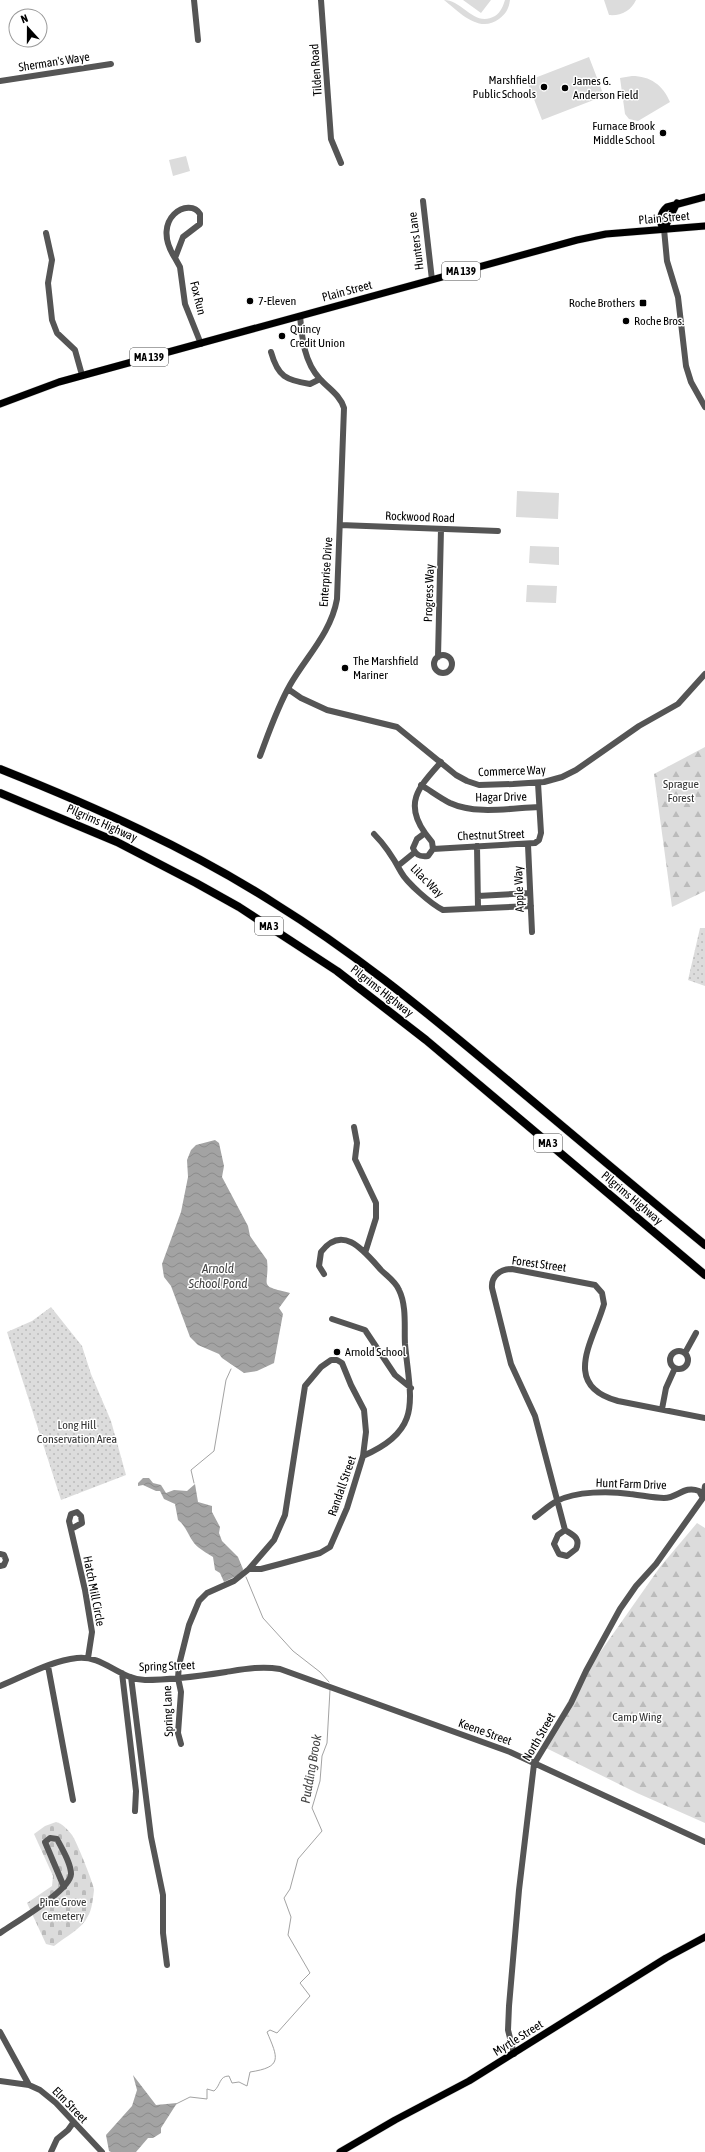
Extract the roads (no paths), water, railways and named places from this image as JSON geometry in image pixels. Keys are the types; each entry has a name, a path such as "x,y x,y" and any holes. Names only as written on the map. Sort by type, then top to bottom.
{"highway":[{"name":"Pilgrims Highway","path":"0,769 121,820 176,847 225,873 319,932 423,1009 705,1245"},
{"name":"Pilgrims Highway","path":"0,793 117,842 190,879 239,907 337,971 420,1036 705,1275"}],"main road":[{"path":"664,229 660,223 662,212 669,205 705,196"},
{"name":"Plain Street","path":"0,404 45,386 82,375 201,344 590,237 705,226"},
{"name":"Myrtle Street","path":"340,2152 394,2120 462,2086 666,1958 705,1937"}],"street":[{"path":"194,0 198,40"},
{"name":"Tilden Road","path":"321,0 331,139 341,163"},
{"name":"Sherman's Waye","path":"0,81 111,64"},
{"name":"Hunters Lane","path":"423,201 432,280"},
{"name":"Fox Run","path":"175,258 183,237 200,224 200,214 195,209 189,208 179,211 169,219 166,229 166,241 175,258 180,267 186,305 201,344"},
{"path":"664,229 667,262 678,297 686,366 691,382 705,407"},
{"path":"46,233 52,260 48,282 52,320 57,333 75,350 82,375"},
{"name":"Enterprise Drive","path":"260,756 275,713 288,689 325,632 334,614 338,593 344,410 340,399 320,379 312,367 304,349 300,316"},
{"path":"271,352 278,370 285,377 310,384 320,379"},
{"name":"Rockwood Road","path":"340,525 498,531"},
{"name":"Progress Way","path":"438,657 441,529"},
{"name":"Commerce Way","path":"288,689 311,703 327,710 397,727 456,775 479,785 538,783 562,777 576,770 639,726 678,704 705,674"},
{"path":"425,833 414,844 415,852 422,857 428,856 433,848 432,842 417,820 414,806 415,799 421,785 441,762"},
{"name":"Chestnut Street","path":"433,848 528,845 535,843 539,840 538,783"},
{"name":"Hagar Drive","path":"421,785 450,803 479,810 539,807"},
{"name":"Lilac Way","path":"374,834 399,865 401,872 431,904 443,910 531,906"},
{"name":"Apple Way","path":"528,845 532,932"},
{"path":"477,846 478,908"},
{"path":"399,865 415,852"},
{"path":"478,896 530,893"},
{"path":"354,1127 357,1143 355,1159 376,1203 377,1211 365,1253"},
{"name":"Randall Street","path":"249,1569 257,1570 274,1566 320,1553 330,1547 347,1508 363,1456 382,1447 398,1434 409,1409 411,1388 400,1292 395,1284 365,1253 352,1242 340,1240 329,1244 324,1248 319,1257 319,1266 324,1274"},
{"name":"Forest Street","path":"565,1530 558,1535 554,1544 559,1554 567,1556 574,1552 578,1544 574,1535 565,1530 534,1411 513,1369 508,1353 492,1288 493,1279 496,1275 503,1270 512,1269 583,1282 598,1287 603,1296 604,1304 584,1359 585,1369 591,1383 600,1394 613,1400 705,1418"},
{"path":"332,1319 364,1330 395,1376 411,1388"},
{"path":"685,1353 696,1333"},
{"path":"679,1351 685,1353 688,1360 686,1366 675,1368 671,1364 671,1355 679,1351"},
{"path":"178,1678 184,1641 191,1617 199,1601 207,1593 234,1581 249,1569 274,1540 285,1515 305,1386 321,1367 331,1360 337,1360 342,1363 364,1410 366,1432 363,1456"},
{"path":"662,1409 666,1388 675,1368"},
{"path":"704,1497 705,1486"},
{"name":"Hunt Farm Drive","path":"534,1517 558,1500 604,1492 666,1498 688,1489 698,1491 704,1497"},
{"name":"North Street","path":"514,2054 508,2030 508,2006 519,1890 534,1764 571,1704 586,1671 620,1609 636,1586 656,1564 704,1497"},
{"name":"Hatch Mill Circle","path":"71,1528 85,1590 92,1632 88,1658"},
{"path":"0,1554 4,1555 6,1560 4,1565 0,1566"},
{"name":"Spring Street","path":"0,1686 66,1660 88,1658 107,1664 131,1677 143,1680 178,1678 267,1667 293,1673 341,1690"},
{"path":"48,1666 73,1800"},
{"path":"122,1673 136,1791 135,1811"},
{"path":"131,1677 151,1837 163,1895 163,1934 167,1965"},
{"name":"Spring Lane","path":"178,1678 181,1692 178,1733 181,1744"},
{"name":"Keene Street","path":"341,1690 505,1750 705,1842"},
{"path":"0,1933 47,1901 64,1886 71,1876 57,1839 50,1838 45,1842 64,1886"},
{"name":"Elm Street","path":"0,2032 29,2085 51,2099 102,2152"},
{"path":"0,2081 29,2085"},
{"path":"51,2152 57,2139 68,2130 73,2123"}],"water":[{"name":"Arnold School Pond","path":"215,1140 219,1143 224,1166 222,1177 248,1226 250,1236 267,1260 267,1284 272,1288 290,1293 279,1308 283,1314 274,1363 257,1371 244,1373 222,1358 219,1354 198,1345 190,1337 171,1286 164,1277 162,1264 181,1212 188,1177 187,1160 191,1150 196,1145"},
{"path":"143,1478 149,1478 153,1483 161,1485 166,1493 174,1490 187,1491 195,1484 198,1502 212,1506 212,1512 220,1527 219,1533 222,1541 238,1557 243,1569 242,1573 224,1582 220,1573 215,1570 213,1557 196,1545 178,1520 175,1504 164,1499 160,1491 156,1491 143,1485 138,1486 138,1483"},
{"path":"133,2075 156,2105 177,2103 161,2128 161,2133 153,2138 148,2138 136,2152 111,2152 109,2151 106,2135 132,2106 137,2090"}],"waterway":[{"name":"Pudding Brook","path":"194,1483 191,1470 214,1451 226,1380 231,1369"},
{"name":"Pudding Brook","path":"246,1577 263,1618 293,1651 320,1672 329,1682"},
{"name":"Pudding Brook","path":"176,2104 190,2097 207,2099 207,2089 214,2091 222,2079 226,2076 229,2076 232,2083 239,2082 247,2086 250,2072 268,2067 273,2064 275,2060 274,2049 267,2032 270,2030 277,2033 310,1996 300,1983 310,1973 288,1935 291,1917 284,1898 290,1889 298,1859 322,1831 312,1808 320,1781 322,1756 327,1743 330,1690"}],"place":[{"name":"Marshfield Public Schools","path":"544,87"},
{"name":"James G. Anderson Field","path":"565,88"},
{"name":"Furnace Brook Middle School","path":"663,133"},
{"name":"7-Eleven","path":"250,301"},
{"name":"Roche Brothers","path":"643,303"},
{"name":"Roche Bros.","path":"626,321"},
{"name":"Quincy Credit Union","path":"282,336"},
{"name":"The Marshfield Mariner","path":"345,668"},
{"name":"Arnold School","path":"337,1352"}],"park label":[{"name":"Sprague Forest","path":"681,791"},
{"name":"Long Hill Conservation Area","path":"77,1432"},
{"name":"Camp Wing","path":"637,1717"},
{"name":"Pine Grove Cemetery","path":"63,1909"}]}
